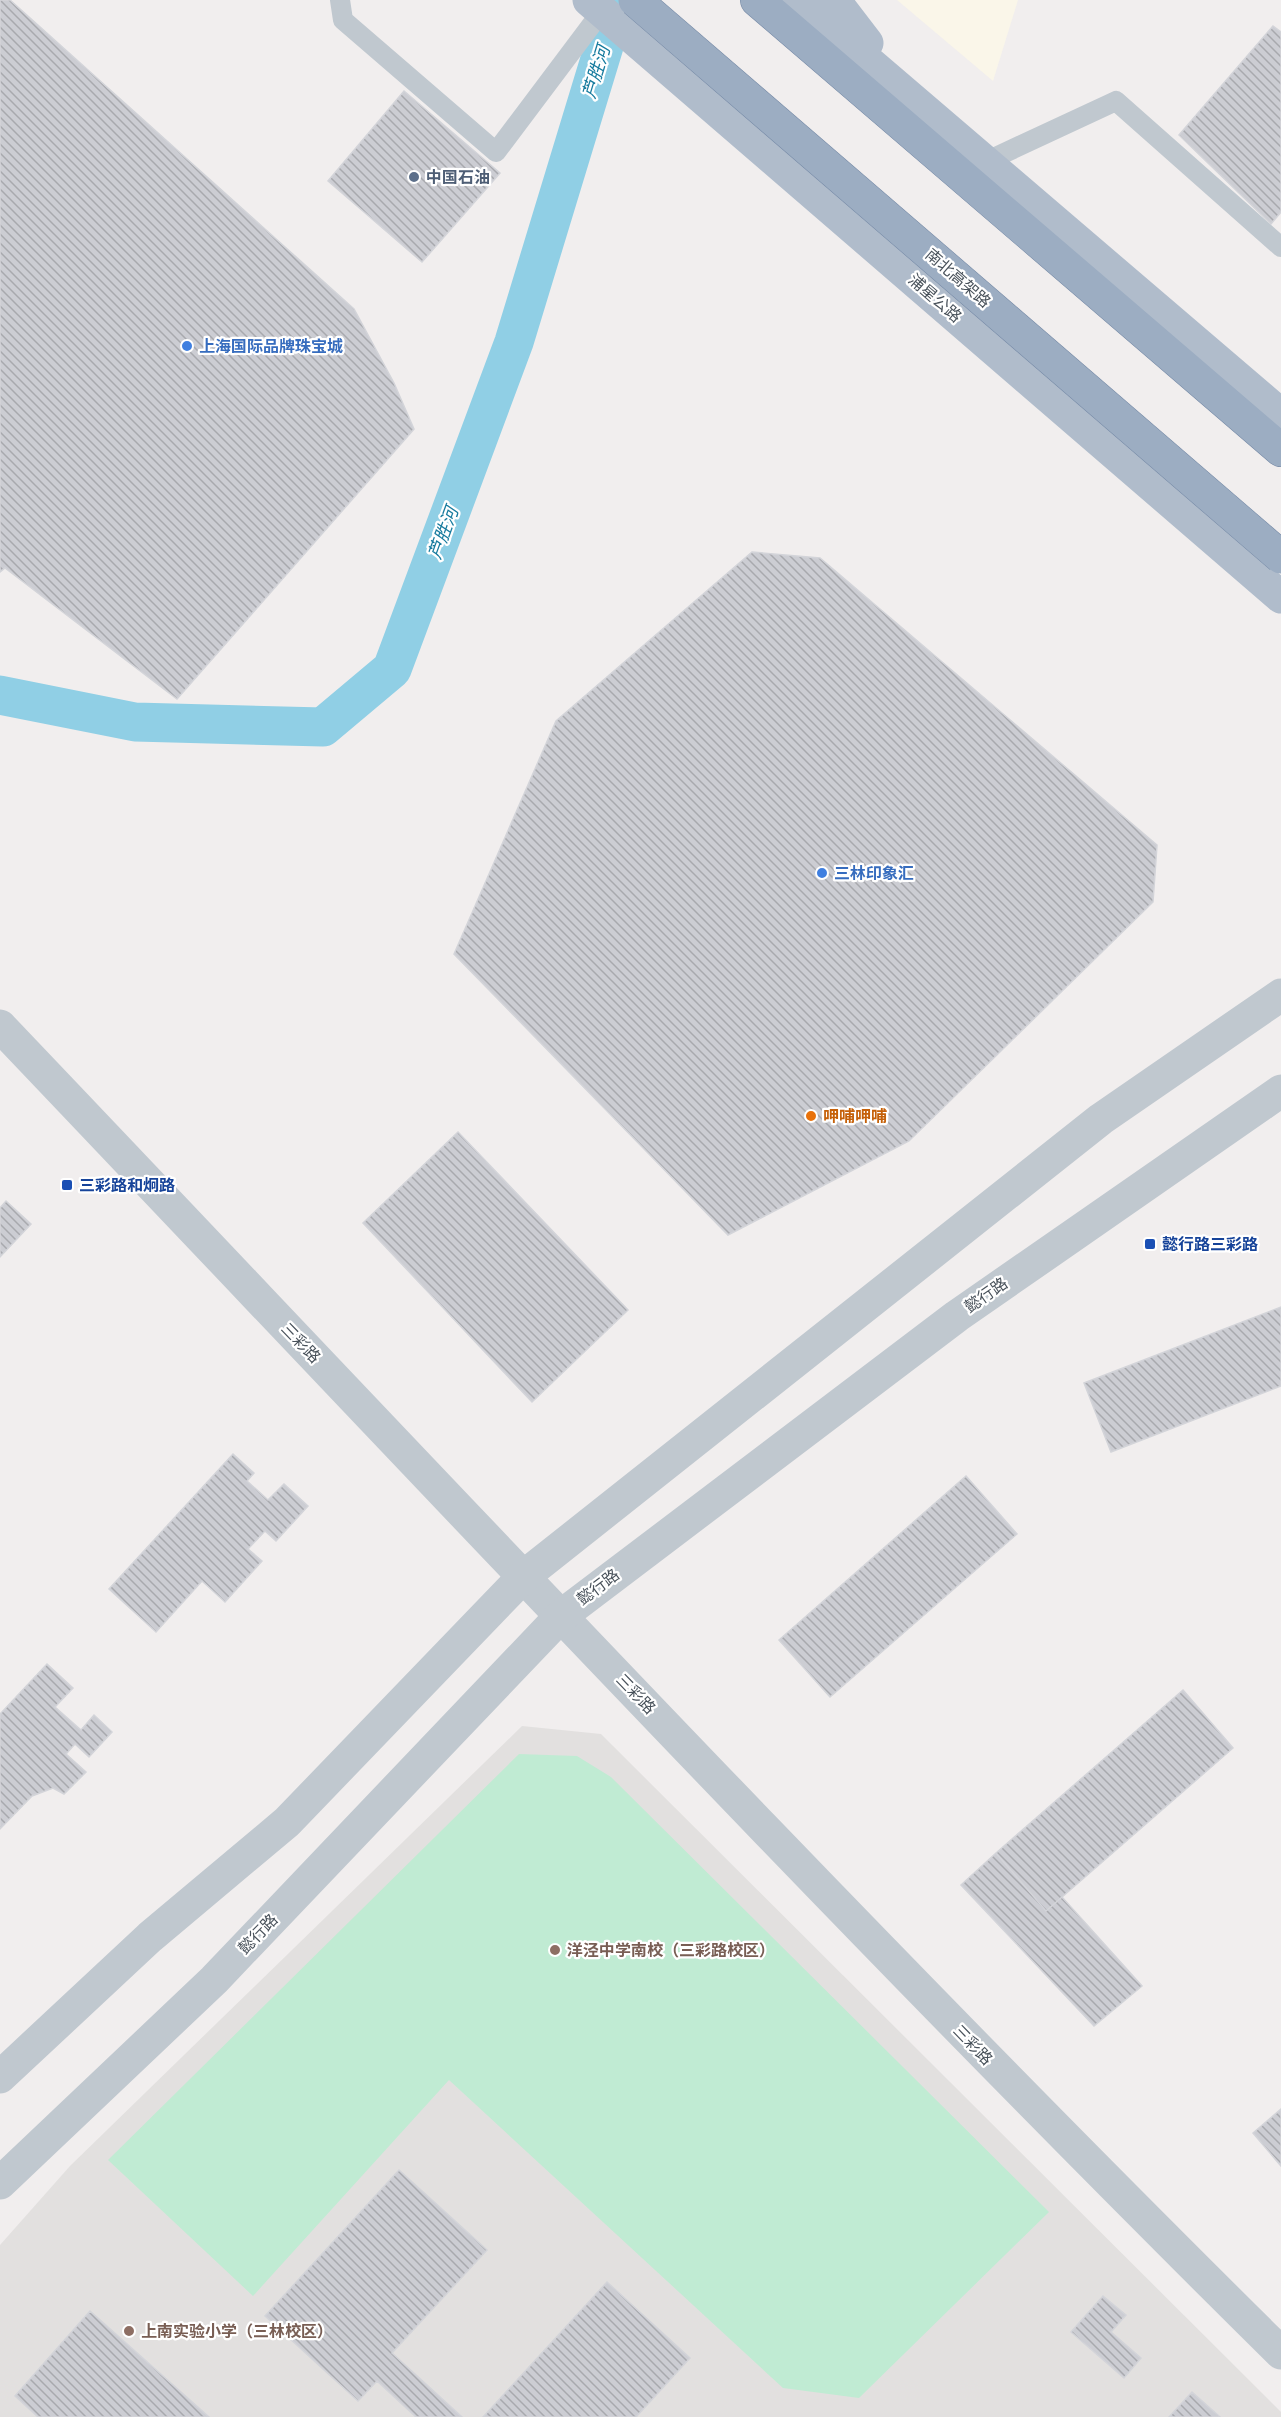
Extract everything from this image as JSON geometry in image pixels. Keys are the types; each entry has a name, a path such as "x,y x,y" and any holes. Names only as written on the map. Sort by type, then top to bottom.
{"highway":[{"name":"南北高架路","path":"636,0 1281,557"},
{"path":"757,0 1281,450"},
{"path":"780,0 834,67"}],"main road":[{"path":"796,0 1281,415"},
{"path":"834,0 902,90"},
{"name":"浦星公路","path":"596,6 1281,597"}],"street":[{"path":"0,2077 150,1937 286,1822 523,1577 1101,1119 1281,995"},
{"name":"三彩路","path":"0,1026 523,1577 1052,2127 1281,2353"},
{"name":"懿行路","path":"0,2183 214,1980 561,1616 957,1316 1281,1091"}],"lane":[{"path":"340,0 343,20 496,152 596,6"},
{"path":"985,162 1116,101 1281,247"}],"shaded area":[{"path":"897,0 1018,0 993,81"},
{"name":"洋泾中学南校（三彩路校区）","path":"522,1726 601,1734 1281,2412 1281,2417 0,2417 0,2245 70,2166"}],"green space":[{"path":"519,1754 577,1756 611,1777 1049,2212 859,2398 783,2388 449,2080 253,2296 108,2160"}],"building":[{"name":"上海国际品牌珠宝城","path":"0,0 10,0 354,309 394,383 414,429 177,699 5,568 0,572"},
{"path":"1273,26 1281,32 1281,212 1271,224 1179,135"},
{"name":"中国石油","path":"404,91 500,173 422,262 328,181"},
{"name":"三林印象汇","path":"752,552 820,558 1157,845 1153,902 909,1141 728,1235 454,954 556,721"},
{"path":"458,1132 628,1310 532,1402 363,1223"},
{"path":"6,1201 31,1224 0,1257 0,1208"},
{"path":"1281,1307 1281,1386 1111,1452 1084,1383"},
{"path":"233,1454 254,1473 247,1481 268,1500 284,1484 308,1506 276,1541 265,1531 248,1549 262,1561 225,1602 202,1581 156,1632 109,1589"},
{"path":"966,1476 1017,1534 830,1697 779,1640"},
{"path":"47,1664 73,1688 55,1707 81,1730 94,1715 112,1732 89,1757 75,1744 66,1754 86,1772 64,1794 53,1788 32,1796 0,1829 0,1714"},
{"path":"1183,1690 1233,1748 1046,1911 996,1853"},
{"path":"996,1853 1046,1911 1062,1897 1142,1986 1094,2026 961,1885"},
{"path":"1281,2109 1281,2166 1253,2133"},
{"path":"399,2170 487,2250 392,2353 462,2417 416,2417 377,2381 358,2401 265,2316"},
{"path":"607,2282 690,2358 636,2417 483,2417"},
{"path":"1103,2296 1126,2315 1111,2332 1141,2358 1124,2378 1071,2332"},
{"path":"90,2311 209,2417 38,2417 15,2396"},
{"path":"1192,2392 1220,2417 1169,2417"}],"waterway":[{"name":"芦胜河","path":"0,695 135,722 323,727 392,669 514,342 618,0"}],"place":[{"name":"中国石油","path":"414,177"},
{"name":"上海国际品牌珠宝城","path":"187,346"},
{"name":"三林印象汇","path":"822,873"},
{"name":"呷哺呷哺","path":"811,1116"},
{"name":"三彩路和炯路","path":"67,1185"},
{"name":"懿行路三彩路","path":"1150,1244"},
{"name":"洋泾中学南校（三彩路校区）","path":"555,1950"},
{"name":"上南实验小学（三林校区）","path":"129,2331"}]}
